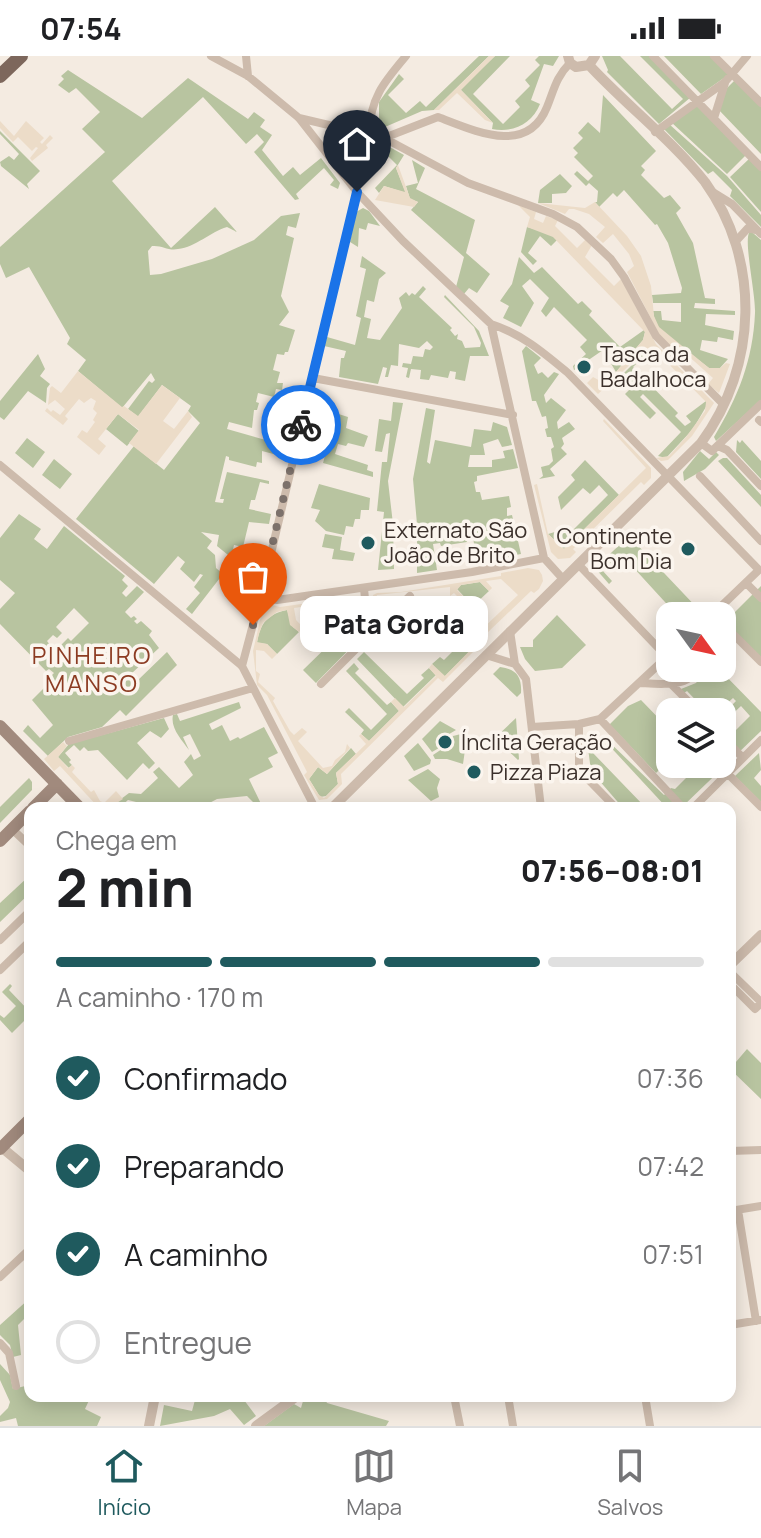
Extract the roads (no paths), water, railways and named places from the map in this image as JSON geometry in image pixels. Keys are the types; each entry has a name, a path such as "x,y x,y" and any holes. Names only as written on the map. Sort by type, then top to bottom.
{"main road":[{"path":"0,76 21,56"},
{"path":"0,726 74,802"},
{"path":"40,802 57,784"},
{"path":"0,841 24,818"},
{"path":"1,1147 24,1125"}],"street":[{"path":"211,56 248,76 299,118 357,192 403,241 491,324 535,345 568,373 760,570 726,602"},
{"path":"246,56 248,76"},
{"path":"369,134 369,116 379,88 406,56"},
{"path":"653,56 761,167"},
{"path":"714,56 761,103"},
{"path":"655,132 725,82 747,56"},
{"path":"384,138 438,117 491,137 522,133 541,120 559,75 569,60 576,67 592,60 711,191 732,204 759,232"},
{"path":"714,118 725,82"},
{"path":"299,118 384,138 468,183 553,214 577,227 594,241 624,277 656,336 724,405"},
{"path":"338,802 701,443 735,382 745,351 749,308 746,277 737,240 711,191"},
{"path":"242,666 357,192"},
{"path":"737,240 748,228 759,232"},
{"path":"491,324 544,558 563,579"},
{"path":"313,378 513,415"},
{"path":"701,443 712,451 761,404"},
{"path":"718,446 727,450 761,486"},
{"path":"0,465 242,666 312,802"},
{"path":"700,476 761,541"},
{"path":"261,596 277,600 472,572 544,558"},
{"path":"578,564 656,643"},
{"path":"746,583 761,598"},
{"path":"364,588 365,599 385,620"},
{"path":"321,684 410,596"},
{"path":"510,631 515,664 526,679 540,802"},
{"path":"736,637 761,662"},
{"path":"486,655 515,664"},
{"path":"532,727 600,719 656,668"},
{"path":"640,683 683,682"},
{"path":"670,683 685,698"},
{"path":"69,741 253,688"},
{"path":"600,719 677,802"},
{"path":"582,723 587,735 581,745 579,770 610,802"},
{"path":"736,765 759,745"},
{"path":"736,751 743,758"},
{"path":"699,802 724,778"},
{"path":"732,778 761,807"},
{"path":"12,829 24,840"},
{"path":"0,940 24,917"},
{"path":"736,959 761,935"},
{"path":"0,970 24,947"},
{"path":"736,985 761,1002"},
{"path":"1,1147 24,1166"},
{"path":"736,1151 761,1150"},
{"path":"736,1211 761,1206"},
{"path":"736,1220 758,1320 736,1324"},
{"path":"0,1277 24,1255"},
{"path":"0,1343 9,1353 16,1386"},
{"path":"149,1426 154,1402"},
{"path":"256,1426 289,1402"},
{"path":"455,1402 460,1426"},
{"path":"509,1402 513,1426"},
{"path":"646,1402 650,1426"}],"place":[{"name":"Tasca da Badalhoca","path":"584,367"},
{"name":"Externato São João de Brito","path":"368,543"},
{"name":"Continente Bom Dia","path":"688,549"},
{"name":"Pata Gorda","path":"253,625"},
{"name":"Ínclita Geração","path":"445,742"},
{"name":"Pizza Piaza","path":"474,772"}],"district":[{"name":"PINHEIRO MANSO","path":"92,668"}]}
